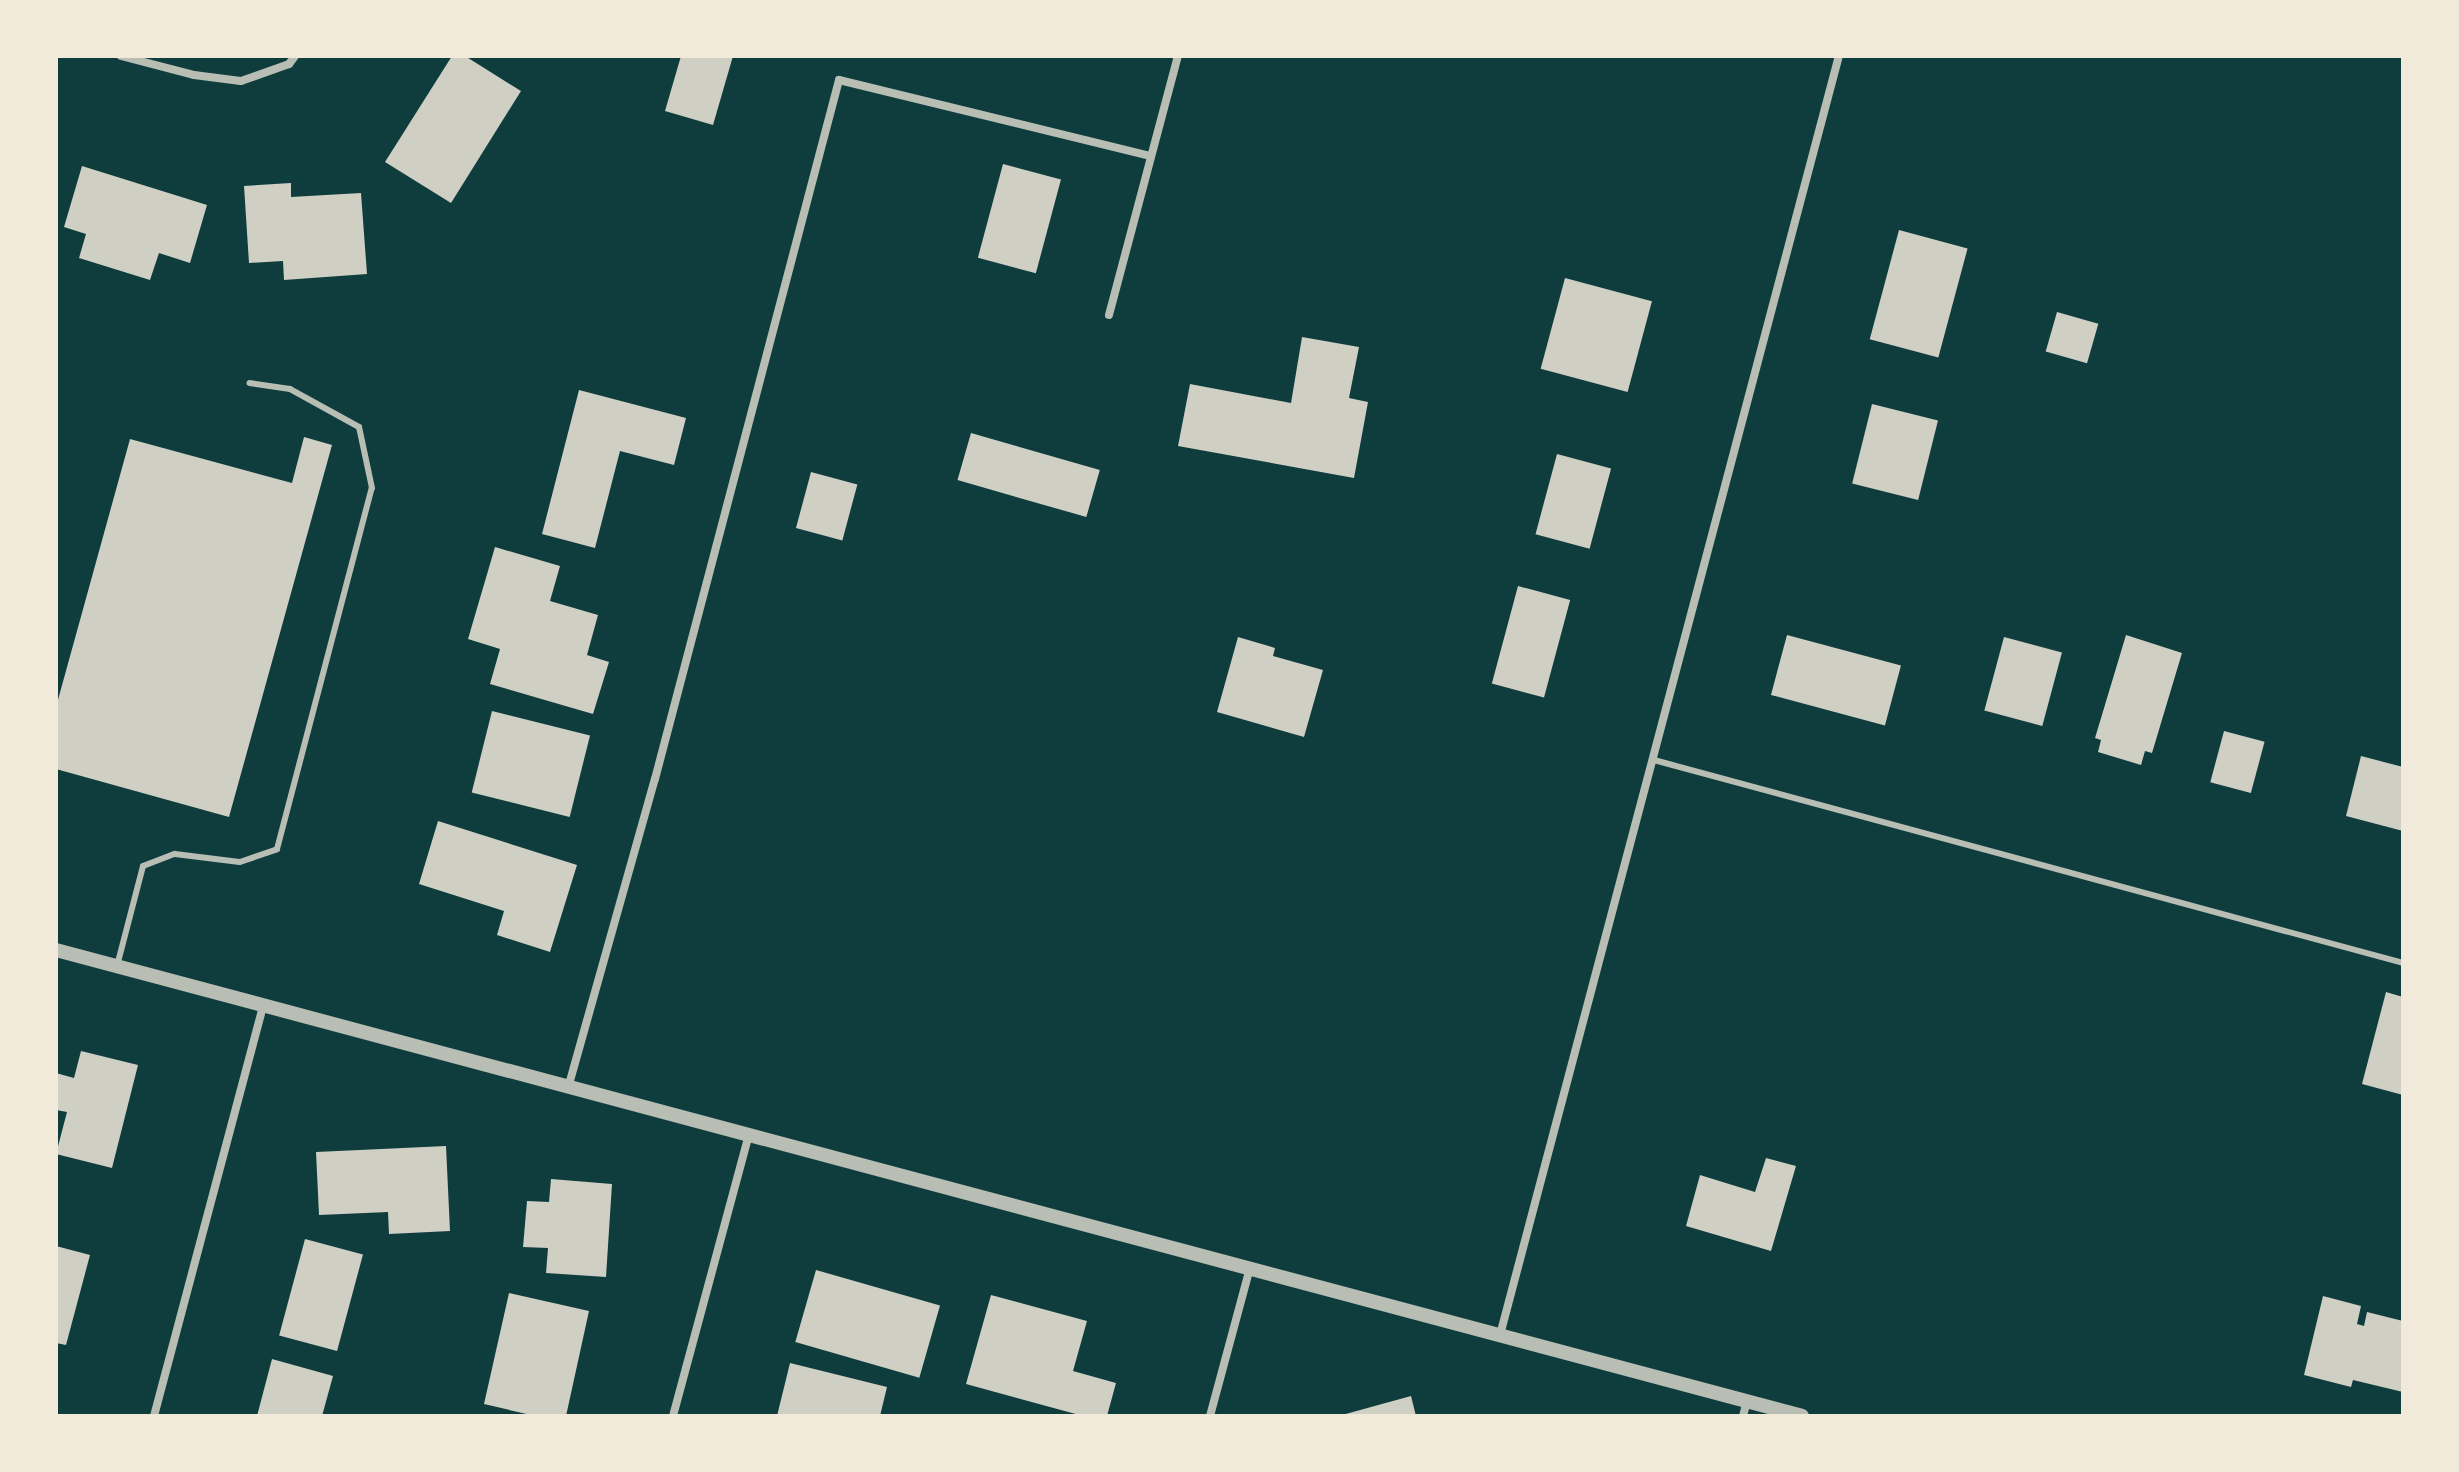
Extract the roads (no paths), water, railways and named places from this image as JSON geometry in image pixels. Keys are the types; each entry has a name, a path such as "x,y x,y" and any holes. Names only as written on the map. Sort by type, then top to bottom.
{"street":[{"path":"121,56 194,75 241,81 289,64 295,56"},
{"path":"1109,315 1178,56"},
{"path":"1500,1335 1839,56"},
{"path":"568,1088 655,779 839,80 1151,156"},
{"path":"56,950 1250,1267 1500,1335 1745,1409 1802,1416"},
{"path":"154,1416 263,1006"},
{"path":"673,1416 749,1134"},
{"path":"1210,1416 1250,1267"}],"lane":[{"path":"117,966 143,866 175,854 240,862 277,849 372,488 359,427 290,389 249,383"},
{"path":"1654,760 2403,963"}]}
